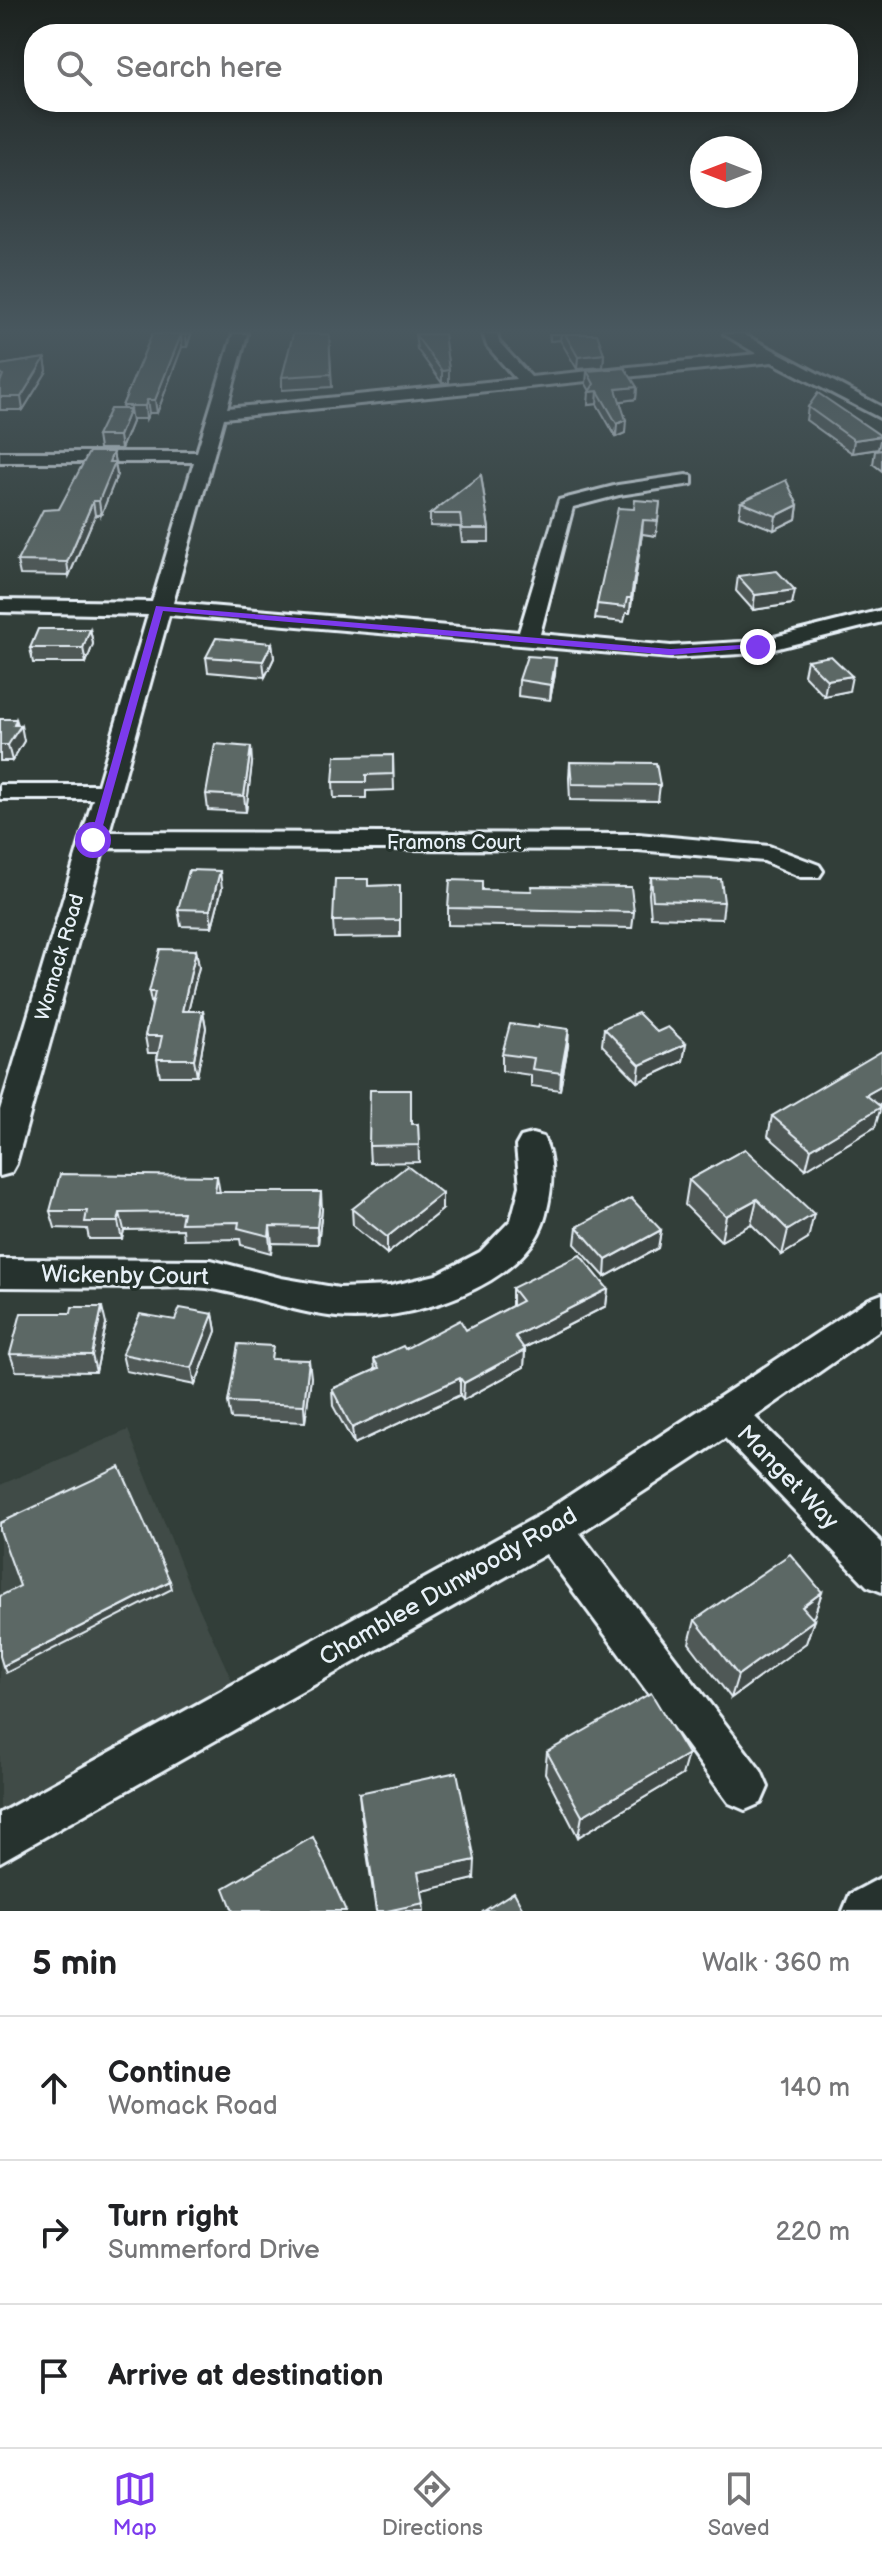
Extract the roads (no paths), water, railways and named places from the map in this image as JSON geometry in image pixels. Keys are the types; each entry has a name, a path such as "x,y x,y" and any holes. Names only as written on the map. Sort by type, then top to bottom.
{"street":[{"name":"Womack Road","path":"0,1164 159,608 216,423"},
{"path":"0,457 207,457"},
{"path":"528,639 565,504 618,490 686,480"},
{"path":"0,606 159,608 671,652 758,647 882,616"},
{"path":"0,792 107,792"},
{"name":"Framons Court","path":"93,840 638,842 769,854 810,871"},
{"name":"Wickenby Court","path":"0,1273 211,1274 281,1293 339,1303 390,1301 417,1295 444,1288 492,1262 526,1226 536,1186 532,1146"},
{"name":"Chamblee Dunwoody Road","path":"0,1839 552,1529 728,1415 882,1309"},
{"name":"Manget Way","path":"728,1415 882,1572"},
{"path":"552,1529 745,1787"},
{"path":"867,1911 882,1901"}]}
